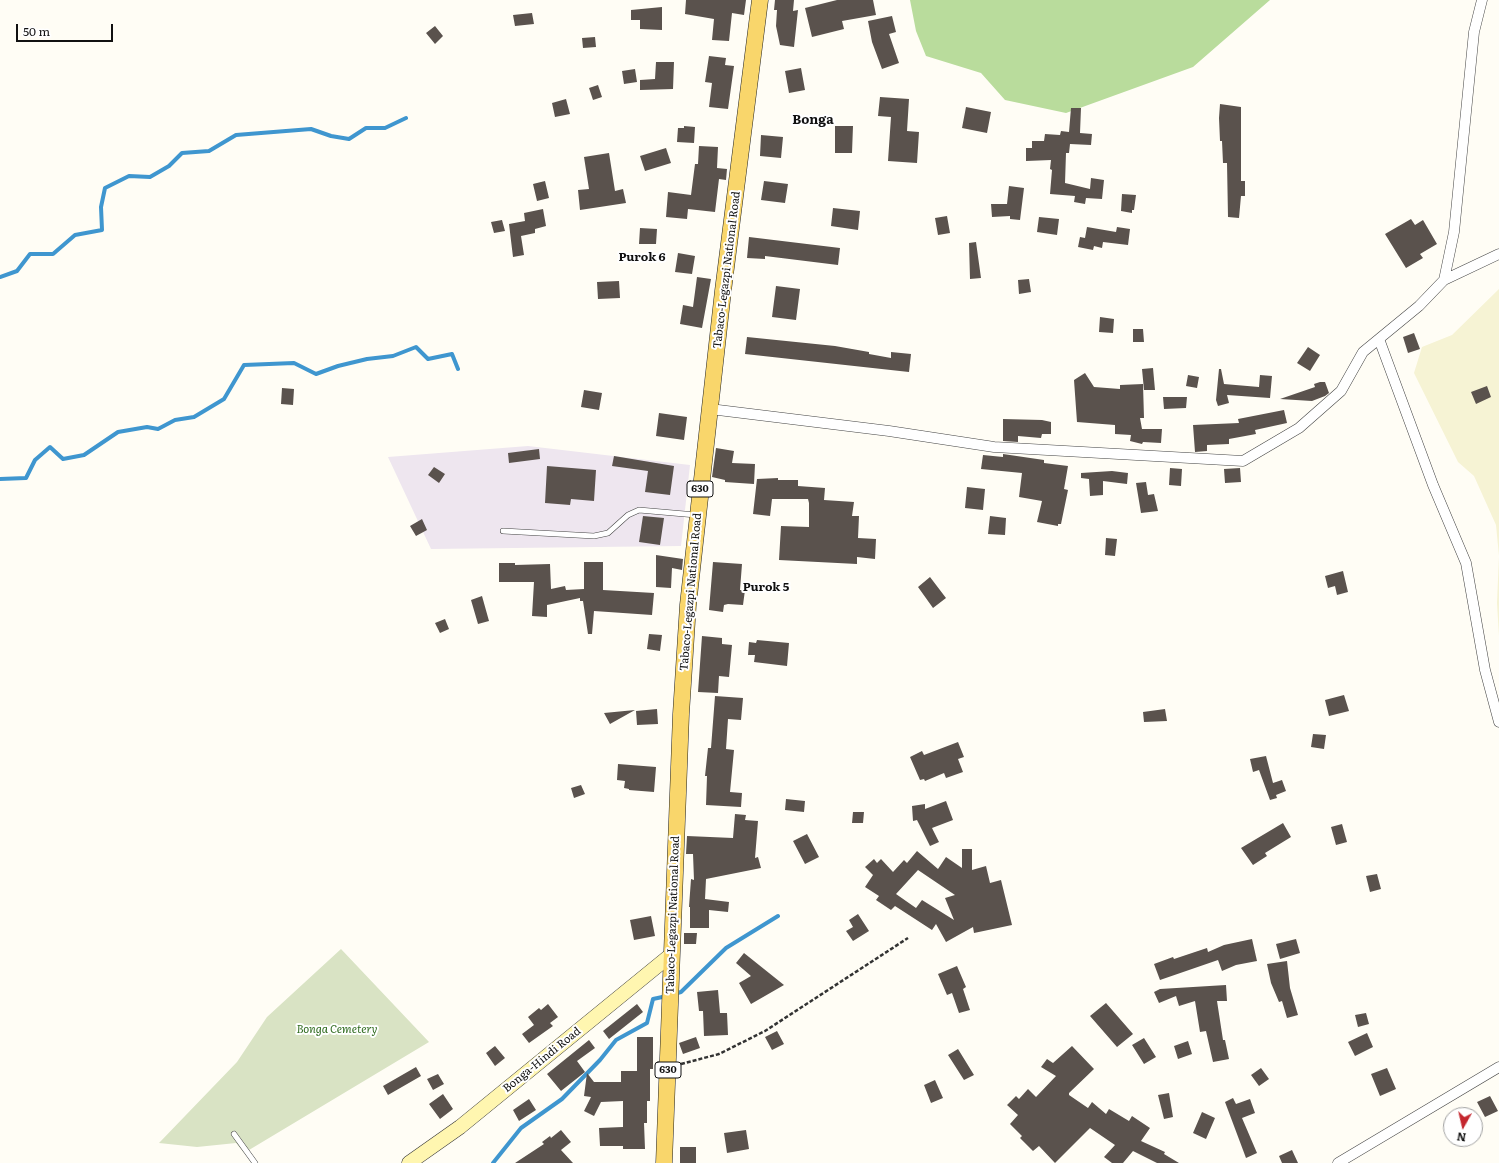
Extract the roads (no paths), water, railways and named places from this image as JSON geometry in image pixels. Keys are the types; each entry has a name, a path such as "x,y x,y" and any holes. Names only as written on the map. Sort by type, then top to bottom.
{"main road":[{"name":"Tabaco-Legazpi National Road","path":"664,1163 681,707 688,605 697,516 760,0"}],"street":[{"path":"1444,280 1454,232 1474,32 1482,0"},
{"path":"710,409 889,431 994,447 1243,461 1299,428 1329,402 1340,391 1363,352 1419,306 1444,280 1499,254"},
{"path":"1379,338 1433,484 1466,564 1485,670 1499,722"},
{"name":"Bonga-Hindi Road","path":"409,1163 460,1127 672,954"},
{"path":"1338,1163 1499,1067"}],"lane":[{"path":"503,531 594,536 608,533 628,515 639,510 697,516"},
{"path":"234,1134 255,1163"}],"waterway":[{"path":"0,277 17,271 30,254 53,254 75,235 102,230 101,207 105,188 129,176 150,177 169,166 182,153 209,151 236,135 311,129 331,136 349,139 366,128 385,128 406,118"},
{"path":"0,479 26,478 35,460 50,447 63,459 84,455 118,432 147,427 158,429 175,420 194,417 224,399 244,365 294,363 316,374 338,366 367,359 393,356 416,347 428,359 452,354 458,369"},
{"path":"674,994 681,992 726,948 778,916"},
{"path":"493,1163 521,1128 562,1099 600,1060 616,1040 647,1023 653,999 667,996"}],"district":[{"name":"Bonga","path":"813,120"},
{"name":"Purok 6","path":"642,257"},
{"name":"Purok 5","path":"766,587"}],"park label":[{"name":"Bonga Cemetery","path":"337,1030"}]}
